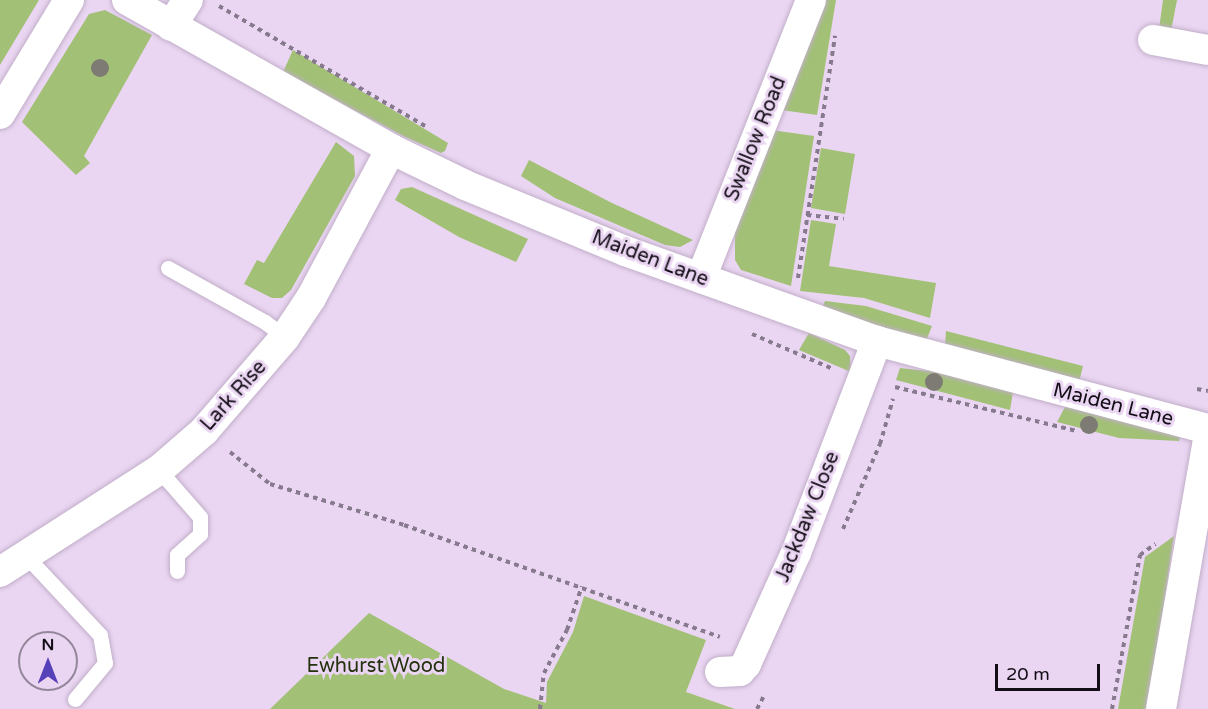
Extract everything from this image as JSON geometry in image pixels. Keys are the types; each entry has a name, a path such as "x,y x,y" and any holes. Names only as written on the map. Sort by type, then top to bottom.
{"street":[{"path":"0,114 69,0"},
{"name":"Maiden Lane","path":"127,0 392,149 533,214 701,278 877,341 1208,429"},
{"path":"171,26 188,0"},
{"name":"Swallow Road","path":"701,278 811,0"},
{"path":"1153,40 1208,50"},
{"name":"Lark Rise","path":"0,572 27,557 159,470 204,430 285,337 336,257 392,149"},
{"name":"Jackdaw Close","path":"720,672 740,671 746,664 796,553 877,341"},
{"path":"1161,709 1208,440"}],"lane":[{"path":"168,268 265,322 285,337"},
{"path":"159,470 200,517 200,534 177,555 177,571"},
{"path":"27,557 100,635 105,663 75,699"}],"path":[{"path":"207,0 429,128"},
{"path":"797,284 835,34"},
{"path":"807,215 844,219"},
{"path":"1190,388 1208,391"},
{"path":"204,430 270,484 404,525 582,586 723,638 720,672"},
{"path":"1112,709 1140,555 1165,536"},
{"path":"540,709 544,673 567,630 582,586"}],"green space":[{"path":"0,0 39,0 0,65"},
{"path":"824,0 836,0 817,115 781,110"},
{"path":"1163,0 1177,0 1171,31 1159,29"},
{"path":"105,10 152,35 84,156 90,163 76,175 22,122 89,14"},
{"path":"293,50 448,143 445,151 441,153 403,136 283,72"},
{"path":"771,130 814,136 791,286 741,270 735,260 735,231"},
{"path":"336,142 354,156 355,176 291,290 282,298 272,298 244,284 257,260 264,263"},
{"path":"821,148 855,154 845,214 811,208"},
{"path":"529,160 612,203 693,240 680,247 665,245 555,198 521,176"},
{"path":"412,187 528,239 516,262 459,237 395,200 401,189"},
{"path":"811,220 836,224 829,266 936,283 930,318 864,298 800,291"},
{"path":"825,301 866,306 932,326 926,341 822,308"},
{"path":"946,331 1083,366 1079,382 945,346"},
{"path":"809,333 845,350 850,356 851,372 799,350"},
{"path":"900,368 937,372 1013,392 1010,410 896,380"},
{"path":"1065,407 1129,420 1180,437 1179,441 1119,438 1057,422"},
{"path":"1174,536 1148,709 1118,709 1145,557"},
{"name":"Ewhurst Wood","path":"584,596 706,640 686,692 735,709 270,709 369,613 504,689 546,703 547,682 573,632"}]}
